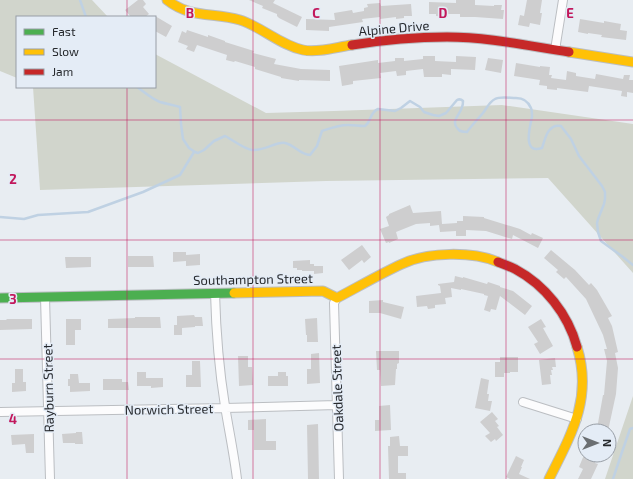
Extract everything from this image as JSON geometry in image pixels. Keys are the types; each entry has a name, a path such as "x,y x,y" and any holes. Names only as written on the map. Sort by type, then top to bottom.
{"street":[{"name":"Alpine Drive","path":"167,0 172,5 184,11 243,21 288,45 302,50 321,50 402,38 440,37 488,40 633,62"},
{"path":"555,50 563,0"},
{"path":"336,298 403,263 426,256 451,254 471,255 492,259 511,266 530,278 546,291 561,310 571,328 579,351 582,374 582,396 577,420 549,479"},
{"name":"Southampton Street","path":"0,298 323,291 336,298"},
{"path":"215,293 218,354 237,479"},
{"name":"Rayburn Street","path":"46,297 50,479"},
{"name":"Oakdale Street","path":"336,298 334,304 339,479"},
{"path":"523,402 577,420"},
{"name":"Norwich Street","path":"0,412 337,405"}],"shaded area":[{"path":"0,0 92,0 107,16 16,16 16,78 0,71"},
{"path":"156,55 266,113 502,105 633,124 633,273 548,178 326,181 40,190 33,88 156,88"},
{"path":"633,396 633,479 605,479 610,463 617,463 617,443"}],"building":[{"path":"138,0 143,0 146,4 143,7 149,14 146,16 130,16 125,10"},
{"path":"249,0 275,0 273,3 302,17 297,27 279,18 277,14 262,8 263,6"},
{"path":"456,0 475,0 475,5 502,5 501,10 504,10 503,19 460,17 460,14 448,14 448,17 429,14 429,2 456,3"},
{"path":"527,0 542,0 540,25 530,23 529,27 518,25 520,15 524,16"},
{"path":"380,3 381,6 411,4 412,16 404,16 404,18 396,19 396,17 380,19 380,17 362,19 363,22 329,27 329,31 306,30 306,19 335,20 334,13 352,10 353,13 364,11 364,8 368,7 367,4"},
{"path":"156,17 172,26 166,37 156,32"},
{"path":"580,19 621,24 620,30 627,31 626,40 578,32"},
{"path":"187,30 208,37 208,35 254,51 253,53 276,59 274,64 301,69 330,70 330,81 299,81 281,78 255,69 255,67 226,60 227,55 197,45 194,52 186,49 188,46 178,42 182,31 186,33"},
{"path":"423,56 435,56 435,61 456,62 456,56 476,57 475,70 451,69 451,75 442,74 442,77 424,77 423,69 406,71 406,75 397,76 396,71 380,73 381,78 353,81 353,84 342,86 339,66 378,60 378,63 395,61 395,58 404,58 404,61 423,59"},
{"path":"488,58 503,60 501,73 485,70"},
{"path":"516,63 550,67 549,75 552,75 551,78 566,80 567,71 576,73 576,76 595,79 596,74 623,79 624,75 630,75 629,80 633,80 633,93 627,92 627,97 621,96 622,91 589,86 588,92 557,88 557,90 547,89 547,86 539,85 540,80 514,76"},
{"path":"410,205 413,213 441,211 442,224 463,221 463,216 484,217 543,238 538,248 513,235 512,239 486,231 466,230 466,236 456,236 456,231 440,232 439,225 430,226 430,223 416,224 396,232 398,239 386,243 380,229 389,226 386,217 389,214"},
{"path":"362,245 371,257 364,263 362,260 349,270 341,260"},
{"path":"551,250 575,270 589,285 591,283 597,290 612,316 608,318 612,326 618,352 615,353 618,368 616,394 610,423 598,423 604,395 607,361 604,349 607,349 603,335 586,299 566,277 564,279 556,272 558,270 544,258"},
{"path":"173,252 186,252 186,255 200,254 200,265 186,266 186,261 173,262"},
{"path":"128,256 153,256 154,267 128,267"},
{"path":"65,257 91,257 91,267 66,268"},
{"path":"310,260 310,264 314,264 314,266 323,266 323,273 314,274 314,271 302,271 297,270 297,268 293,268 293,261"},
{"path":"455,276 487,284 488,282 513,291 532,306 525,315 500,296 496,310 491,309 490,312 484,310 488,296 451,288 452,297 445,298 446,304 435,305 435,308 428,309 427,306 417,307 416,296 441,293 440,286 438,284 454,282"},
{"path":"383,300 383,302 404,307 401,319 380,313 369,313 369,301"},
{"path":"194,315 195,317 202,317 203,326 182,328 182,335 174,335 174,325 177,325 177,316"},
{"path":"160,317 161,328 108,328 108,319"},
{"path":"317,318 318,342 307,342 305,319"},
{"path":"6,319 32,319 32,329 0,330 0,320 7,320"},
{"path":"66,319 81,319 81,330 75,330 75,345 66,345"},
{"path":"541,319 546,327 543,328 553,346 540,354 534,344 538,342 528,327"},
{"path":"376,351 399,351 399,363 397,364 396,369 395,385 381,386 380,370 377,370"},
{"path":"319,353 320,383 307,384 307,369 311,369 311,354"},
{"path":"238,356 248,356 248,367 252,367 253,385 239,386"},
{"path":"500,357 518,357 518,372 504,373 504,377 495,377 495,362 500,362"},
{"path":"555,358 556,367 552,367 552,375 550,375 551,384 542,385 539,360"},
{"path":"192,361 200,361 201,387 186,387 186,375 192,375"},
{"path":"15,369 23,369 23,382 26,382 26,391 12,392 12,383 15,383"},
{"path":"137,372 146,372 146,378 163,378 163,387 151,388 151,386 137,386"},
{"path":"278,372 286,372 286,376 288,376 288,386 268,386 268,376 278,376"},
{"path":"70,374 78,374 79,383 90,383 90,391 70,392 68,379 70,379"},
{"path":"481,378 489,380 487,394 489,394 488,401 492,401 490,411 475,408"},
{"path":"103,379 122,379 122,382 128,382 129,390 103,390"},
{"path":"390,405 391,430 375,431 375,420 379,420 379,406"},
{"path":"492,412 498,419 495,421 499,426 497,427 503,435 496,441 495,439 491,442 485,436 490,433 480,422"},
{"path":"266,419 266,441 276,441 276,450 254,450 254,430 248,430 248,420"},
{"path":"318,424 319,479 308,479 307,425"},
{"path":"82,432 83,444 63,443 62,434"},
{"path":"34,434 34,453 26,453 25,444 12,445 11,435"},
{"path":"399,436 400,446 408,446 408,456 398,456 398,473 406,473 406,479 389,479 388,446 390,446 390,437"},
{"path":"516,456 524,460 519,474 530,479 510,479 506,477"},
{"path":"581,463 598,464 591,479 578,479 583,469 579,467"}],"waterway":[{"path":"80,0 86,16"},
{"path":"138,88 157,101 180,107 183,139 189,148 198,153 214,141 225,136 252,150 262,149 278,143 285,143 306,155 310,155 317,146 322,131 345,125 365,126 369,122 373,113 378,109 395,111 410,101 420,107 424,112 439,116 446,113 457,100 462,100 463,106 456,118 455,123 460,131 467,132 493,100 505,97 523,99 528,103 532,110 529,133 530,144 536,149 542,148 550,129 561,126 571,139 579,156 605,192 604,204 597,223 601,241 633,265"},
{"path":"0,217 24,219 38,215 88,212 143,192 180,175 194,152"},
{"path":"613,479 630,429 633,428"}],"traffic: fast":[{"path":"0,298 234,293"}],"traffic: slow":[{"path":"167,0 176,6 194,13 240,20 295,48 303,50 321,50 352,45"},
{"path":"569,52 633,62"},
{"path":"234,293 323,291 337,298 402,264 424,257 450,254 476,256 498,262"},
{"path":"549,479 572,431 581,400 581,366 577,347"}],"traffic: jam":[{"path":"352,45 411,38 462,37 508,42 569,52"},
{"path":"498,262 515,269 526,276 545,292 554,302 568,323 577,347"}]}
